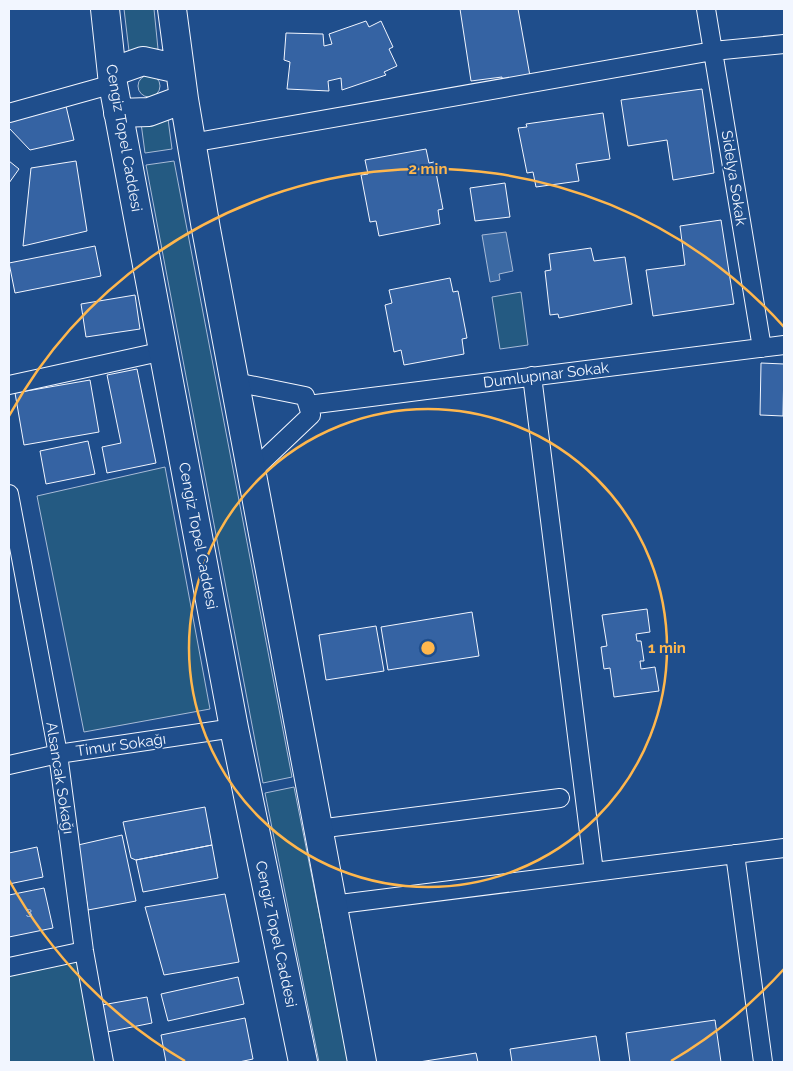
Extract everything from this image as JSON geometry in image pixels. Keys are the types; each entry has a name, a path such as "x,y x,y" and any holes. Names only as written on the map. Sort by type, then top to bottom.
{"main road":[{"name":"Cengiz Topel Caddesi","path":"105,9 112,78 118,113 234,728 303,1062"},
{"path":"172,9 191,143 362,1062"},
{"path":"112,78 143,61 180,69"},
{"path":"118,113 149,112 184,99"}],"street":[{"name":"Sidelya Sokak","path":"706,9 762,348"},
{"path":"191,143 713,51 784,44"},
{"path":"9,113 112,78"},
{"name":"Dumlupınar Sokak","path":"308,405 784,345"},
{"path":"9,385 164,351"},
{"path":"532,376 594,872"},
{"path":"235,382 305,396 310,415 251,472"},
{"name":"Alsancak Sokağı","path":"9,494 58,754 84,950 104,1062"},
{"name":"Timur Sokağı","path":"9,765 58,754 234,728"},
{"path":"318,829 560,798"},
{"path":"332,905 784,848"},
{"path":"735,854 762,1062"},
{"path":"9,967 84,950"}],"shaded area":[{"path":"124,9 154,9 158,49 129,51"},
{"path":"149,75 157,78 160,86 157,94 149,97 141,94 138,86 141,78"},
{"path":"168,119 172,149 145,153 141,123"},
{"path":"174,161 292,777 263,783 146,165"},
{"path":"506,232 513,271 499,274 500,280 490,282 482,235"},
{"path":"521,292 528,345 500,349 492,297"},
{"path":"165,467 210,709 84,732 37,496"},
{"path":"294,787 349,1062 319,1062 265,793"},
{"path":"76,958 97,1062 9,1062 9,972"}],"building":[{"path":"460,9 518,9 530,76 517,77 518,81 502,84 502,77 471,81"},
{"path":"366,21 369,27 381,21 393,47 389,49 397,66 384,72 386,75 342,90 341,78 328,81 329,91 287,89 290,62 284,60 286,33 323,34 324,46 332,44 329,34"},
{"path":"702,89 714,173 673,180 667,140 628,146 621,100"},
{"path":"66,106 74,140 30,150 9,128 9,118"},
{"path":"603,113 610,159 576,164 579,181 536,187 533,172 527,173 518,128 527,127 526,124"},
{"path":"426,149 429,163 434,162 443,209 438,210 440,224 379,236 376,221 370,222 361,175 368,174 365,160"},
{"path":"9,161 19,169 9,183"},
{"path":"76,161 87,231 23,246 31,168"},
{"path":"505,183 510,217 475,221 470,188"},
{"path":"721,220 734,304 653,316 646,270 685,265 680,226"},
{"path":"95,246 101,276 15,293 9,263"},
{"path":"591,248 594,261 625,257 632,304 559,318 558,314 550,315 545,271 551,270 549,254"},
{"path":"450,278 453,292 458,291 467,338 462,339 464,354 404,365 401,350 394,352 385,305 392,303 389,290"},
{"path":"135,295 140,329 86,337 81,304"},
{"path":"761,363 784,364 783,416 760,415"},
{"path":"137,369 156,463 107,473 102,447 121,443 107,375"},
{"path":"90,380 99,432 24,445 15,393"},
{"path":"88,441 95,474 46,484 40,451"},
{"path":"647,609 650,632 636,634 637,641 641,641 644,661 640,661 641,669 655,667 659,691 614,697 610,668 604,669 601,647 607,646 602,615"},
{"path":"472,612 479,656 388,670 381,627"},
{"path":"376,626 384,671 326,680 319,635"},
{"path":"205,807 212,845 136,860 131,858 123,822"},
{"path":"122,835 136,901 88,910 78,845"},
{"path":"212,845 218,878 143,892 136,860"},
{"path":"37,847 43,877 9,884 9,853"},
{"path":"44,888 53,928 9,937 9,895"},
{"path":"225,894 239,962 164,975 145,907"},
{"path":"238,977 244,1004 168,1021 161,994"},
{"path":"147,997 152,1023 107,1032 102,1005"},
{"path":"245,1018 253,1059 239,1062 166,1062 161,1035"},
{"path":"715,1020 721,1062 630,1062 626,1033"},
{"path":"596,1036 600,1062 512,1062 510,1049"},
{"path":"476,1053 478,1062 419,1062"}]}
